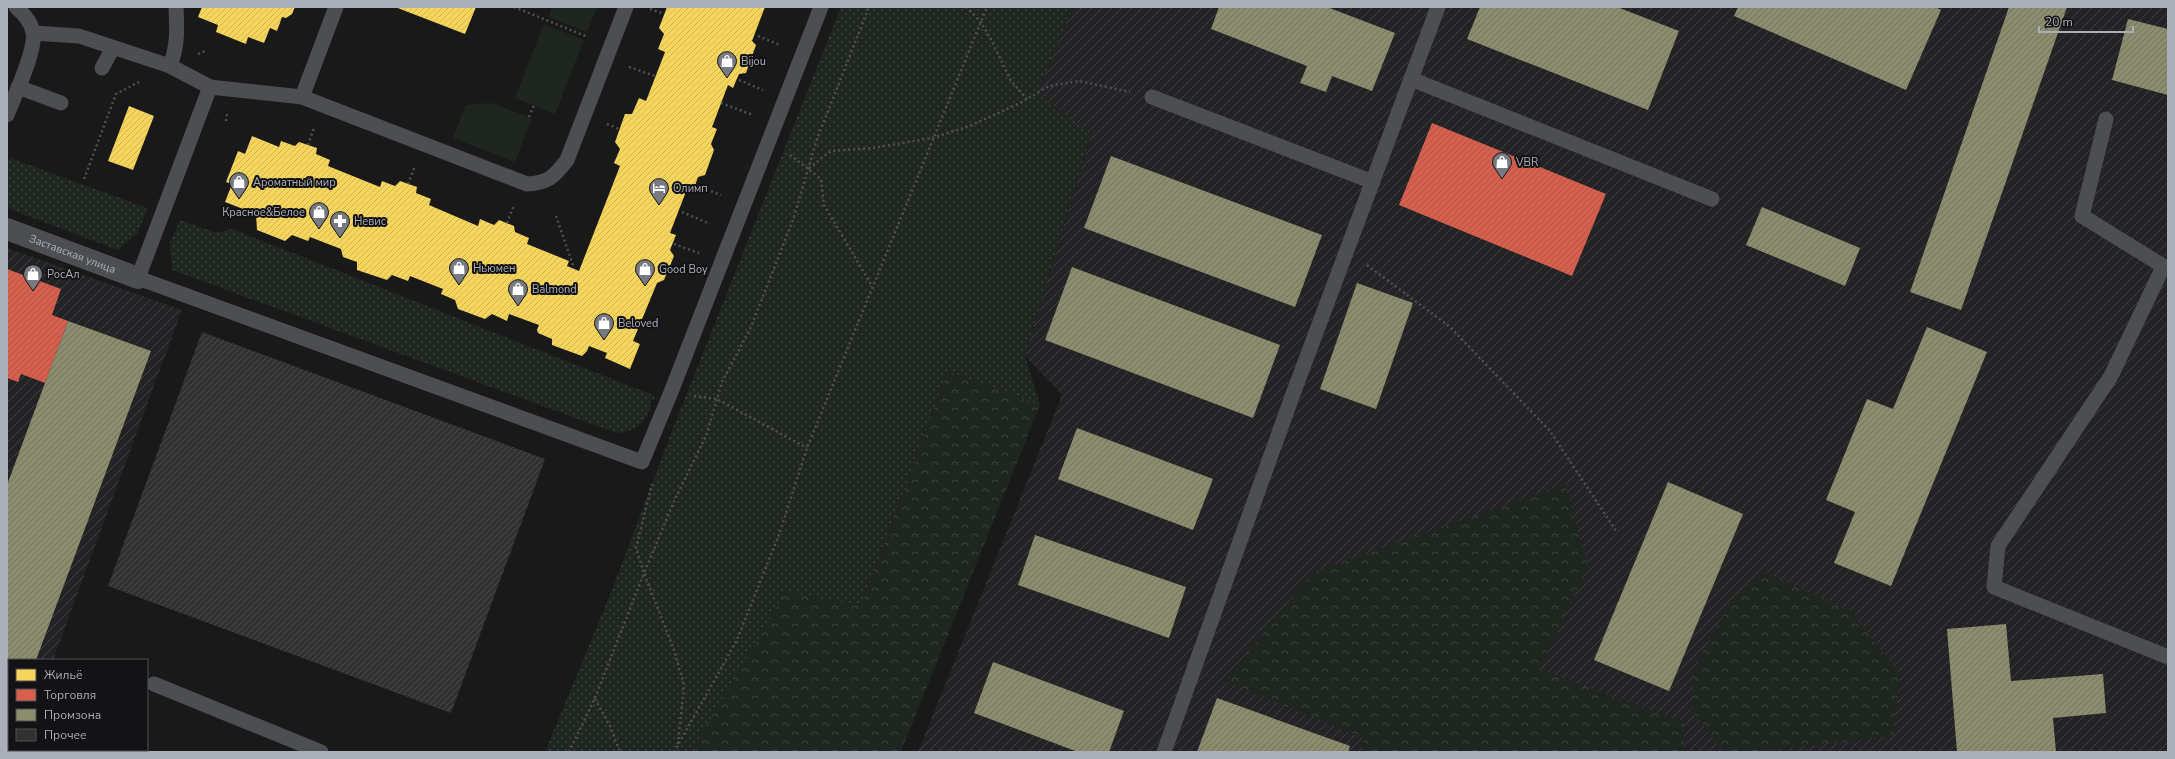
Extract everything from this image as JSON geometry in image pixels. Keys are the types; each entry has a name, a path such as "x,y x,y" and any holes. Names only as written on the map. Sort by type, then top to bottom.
{"street":[{"name":"Заставская улица","path":"7,229 138,278"}],"lane":[{"path":"7,115 32,50 33,32 24,14 16,7"},
{"path":"170,66 177,45 176,7"},
{"path":"302,97 336,7"},
{"path":"33,32 79,36 170,66 210,87 242,92 302,97 527,184 542,183 556,175 567,160 626,7"},
{"path":"210,87 138,278 642,462 671,392 821,7"},
{"path":"1164,752 1293,394 1348,251 1411,79 1435,8"},
{"path":"102,68 113,48"},
{"path":"1411,79 1712,199"},
{"path":"18,87 60,103"},
{"path":"1152,97 1373,182"},
{"path":"2106,119 2082,216 2166,268 2111,376 1998,546 1994,587 2168,657"},
{"path":"154,684 321,752"}],"path":[{"path":"514,7 611,46"},
{"path":"569,752 595,698 675,499 706,436 722,382 751,327 793,220 817,140 869,7"},
{"path":"966,7 980,21 992,41 1011,81 1026,99"},
{"path":"674,752 737,640 780,532 807,448 986,7"},
{"path":"647,8 664,14"},
{"path":"758,36 782,46"},
{"path":"84,179 116,94 170,66 205,51"},
{"path":"625,65 655,76"},
{"path":"739,80 765,91"},
{"path":"808,169 831,151 874,148 932,138 970,126 1026,99 1049,86 1079,81 1152,97"},
{"path":"721,102 755,116"},
{"path":"529,117 534,105"},
{"path":"308,145 316,122"},
{"path":"603,122 619,129"},
{"path":"769,140 821,179 824,205 872,286"},
{"path":"408,184 416,161"},
{"path":"697,186 724,196"},
{"path":"507,223 516,201"},
{"path":"682,212 712,224"},
{"path":"556,216 574,268"},
{"path":"674,244 701,254"},
{"path":"1348,251 1450,327 1550,431 1616,531"},
{"path":"671,392 717,398 807,448"},
{"path":"642,462 652,486 636,548 644,573 674,650 684,685 678,746"},
{"path":"595,698 610,726 620,752"}],"shaded area":[{"path":"1073,7 2168,7 2168,752 918,752 1062,395 1025,356 1091,135 1037,93"},
{"path":"7,248 182,310 53,659 8,659 8,751 20,751 7,752"}],"green space":[{"path":"552,7 597,7 587,32 549,17"},
{"path":"841,7 1073,7 1037,93 1091,134 1025,356 1040,405 948,371 861,606 697,741 693,752 545,752 612,590 673,428"},
{"path":"544,24 584,40 555,114 515,98"},
{"path":"491,103 532,118 515,162 453,138 466,105"},
{"path":"10,158 147,208 138,233 118,250 7,208 7,160 9,161"},
{"path":"180,220 216,233 232,229 655,396 654,400 651,399 650,404 652,405 642,422 629,431 616,433 172,270 170,243"},
{"path":"948,371 1040,405 901,752 693,752 697,741 786,592 861,606"},
{"path":"1565,484 1588,566 1540,670 1683,722 1684,752 1363,752 1363,738 1225,681 1313,572"},
{"path":"1766,573 1852,612 1900,675 1893,736 1757,752 1723,752 1691,708 1695,667 1733,597"}],"building: Жильё":[{"path":"202,7 295,7 292,14 286,18 282,17 277,31 270,28 264,43 248,37 246,44 216,32 218,25 198,17"},
{"path":"395,7 476,7 465,34"},
{"path":"667,7 765,7 752,41 756,45 746,73 739,74 733,88 728,85 712,127 717,129 711,144 714,150 705,175 698,177 693,191 687,189 670,233 676,235 670,250 674,256 664,280 657,283 633,341 640,344 630,369 605,358 607,353 589,346 587,351 582,356 552,345 552,339 538,333 537,330 539,325 509,314 507,321 492,314 485,319 458,309 455,300 441,294 443,289 410,276 408,281 392,275 387,280 357,270 357,262 343,257 341,249 310,237 308,241 292,235 285,241 257,230 256,214 225,202 232,184 226,182 238,151 245,154 252,136 279,147 281,141 295,146 299,142 317,148 316,154 330,160 328,166 380,187 382,181 395,186 400,181 417,187 416,193 431,199 429,205 478,226 480,219 494,225 499,220 514,226 515,232 529,238 527,244 569,261 567,266 579,271 620,166 614,163 620,149 615,142 625,114 632,114 639,98 646,101 665,52 658,49 664,34 659,28"},
{"path":"129,106 154,116 133,170 108,161"}],"building: Торговля":[{"path":"1432,123 1606,194 1572,276 1399,205"},
{"path":"7,269 61,289 52,315 68,321 45,383 21,374 18,382 7,378"}],"building: Промзона":[{"path":"1219,7 1327,7 1395,33 1372,91 1332,76 1326,92 1300,83 1307,66 1211,29"},
{"path":"1480,7 1617,7 1679,31 1648,110 1467,39"},
{"path":"1738,7 1935,7 1941,10 1906,90 1734,16"},
{"path":"2009,7 2067,7 1961,310 1910,292"},
{"path":"2128,19 2168,29 2168,95 2112,80"},
{"path":"1111,156 1322,235 1295,307 1084,228"},
{"path":"1762,207 1860,248 1845,286 1746,245"},
{"path":"1072,267 1280,345 1253,418 1045,340"},
{"path":"1357,283 1413,303 1376,409 1320,389"},
{"path":"68,321 151,351 36,659 8,659 7,739 7,485"},
{"path":"1927,327 1987,352 1891,586 1834,563 1855,512 1826,500 1867,399 1893,409"},
{"path":"1077,428 1213,479 1193,530 1058,479"},
{"path":"1668,482 1743,514 1669,691 1594,660"},
{"path":"1035,535 1186,587 1169,638 1018,585"},
{"path":"2006,624 2011,681 2103,674 2106,713 2053,718 2056,752 1957,752 1947,629"},
{"path":"993,662 1124,711 1109,752 1078,752 974,713"},
{"path":"1217,698 1350,746 1348,752 1197,752"}],"building: Прочее":[{"path":"202,332 545,459 451,713 108,586"}],"place":[{"name":"Bijou","path":"727,78"},
{"name":"VBR","path":"1502,179"},
{"name":"Ароматный мир","path":"239,199"},
{"name":"Олимп","path":"659,205"},
{"name":"Красное&Белое","path":"319,229"},
{"name":"Невис","path":"340,238"},
{"name":"Ньюмен","path":"459,285"},
{"name":"Good Boy","path":"645,286"},
{"name":"РосАл","path":"33,291"},
{"name":"Balmond","path":"518,306"},
{"name":"Beloved","path":"604,340"}]}
